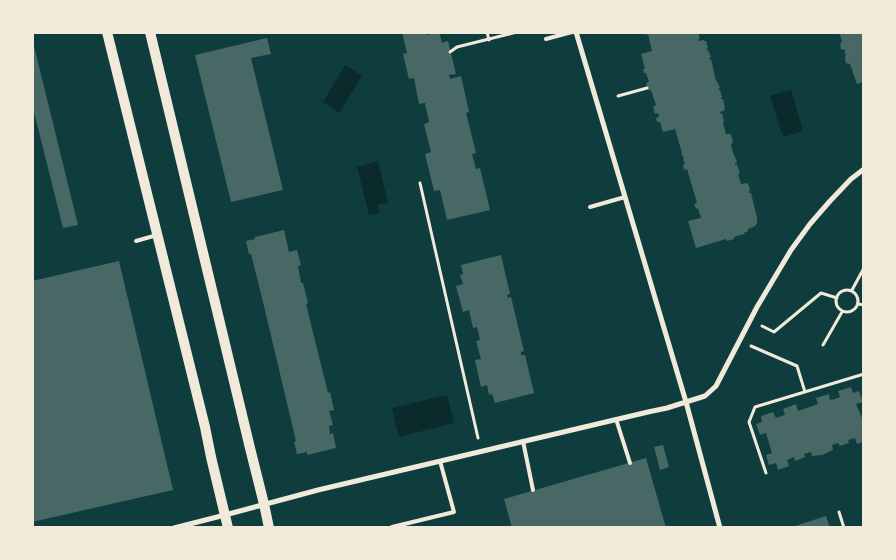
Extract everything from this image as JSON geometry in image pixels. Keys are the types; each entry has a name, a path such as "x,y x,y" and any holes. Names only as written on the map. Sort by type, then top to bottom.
{"main road":[{"path":"107,32 205,427 228,528"},
{"path":"150,32 269,528"}],"street":[{"path":"574,32 686,402 720,528"},
{"path":"174,528 318,490 667,408 705,396 716,386 757,307 791,250 830,201 851,179 864,169"}],"lane":[{"path":"546,39 574,32"},
{"path":"590,207 625,197"},
{"path":"136,241 157,235"},
{"path":"616,419 630,463"},
{"path":"523,441 533,490"},
{"path":"392,527 454,512 440,461"}],"path":[{"path":"487,32 489,40"},
{"path":"450,52 457,47 518,32"},
{"path":"618,96 647,88"},
{"path":"420,183 476,431"},
{"path":"852,290 864,268"},
{"path":"852,290 859,301 857,307 848,313 842,312 837,307 836,298 841,291 852,290"},
{"path":"771,330 774,332 821,293 836,298"},
{"path":"858,304 864,305"},
{"path":"823,345 842,312"},
{"path":"761,350 797,366 805,392"},
{"path":"766,473 749,422 755,407 864,374"},
{"path":"839,512 844,528"}],"water":[{"path":"345,65 362,76 339,113 323,102"},
{"path":"791,89 803,131 783,137 770,96"},
{"path":"378,161 388,203 378,205 379,213 369,215 357,167"},
{"path":"447,395 454,423 399,437 392,408"}],"building":[{"path":"402,32 425,32 426,35 439,32 442,43 448,41 456,74 449,75 450,79 461,76 469,112 466,113 476,153 472,154 476,169 480,168 490,210 447,220 440,190 434,191 425,154 431,152 424,124 429,122 425,103 419,104 414,78 409,79 403,54 407,53"},
{"path":"644,32 698,32 699,41 706,41 707,51 711,57 709,58 711,59 716,81 720,88 718,89 720,90 725,108 720,114 722,113 726,134 731,134 732,150 737,162 735,165 737,164 741,184 748,183 749,193 751,193 757,218 755,226 748,229 744,234 734,237 734,239 727,241 726,239 696,248 688,221 701,218 698,208 696,209 694,204 697,203 687,169 684,170 684,158 675,129 663,132 660,122 657,122 658,113 655,114 653,107 656,105 651,90 648,90 646,83 649,82 643,69 645,69 641,54 652,51 648,34 645,35"},
{"path":"839,32 864,32 864,82 857,84 850,64 846,63 845,50 841,49 840,45 842,41"},
{"path":"32,38 78,225 63,228 32,104"},
{"path":"267,38 271,54 251,58 283,190 231,202 195,55"},
{"path":"284,230 289,252 297,250 301,265 298,266 301,283 303,283 308,303 306,304 334,410 329,411 333,425 329,426 330,434 333,433 336,448 307,455 307,452 297,454 294,442 296,441 263,302 246,241"},
{"path":"501,255 510,294 507,295 508,298 511,297 524,351 521,352 521,355 525,355 534,393 495,403 492,394 489,395 487,385 481,387 475,360 481,359 476,341 480,340 477,327 473,328 469,310 463,312 456,286 463,284 460,275 463,274 461,265"},
{"path":"119,261 173,490 32,522 32,281"},
{"path":"851,387 853,393 859,391 863,402 856,404 864,423 864,442 857,444 855,438 848,440 849,443 840,446 838,443 832,445 833,450 822,455 812,456 811,452 804,454 805,457 795,461 794,457 787,460 789,466 778,470 776,463 769,465 766,455 772,453 766,433 760,435 756,424 762,422 761,416 773,412 776,418 785,415 783,409 796,404 798,411 818,404 816,398 829,394 830,400 840,397 838,391"},
{"path":"663,445 669,467 660,470 654,447"},
{"path":"646,458 666,528 512,528 504,499"},
{"path":"826,516 830,528 792,527"}]}
